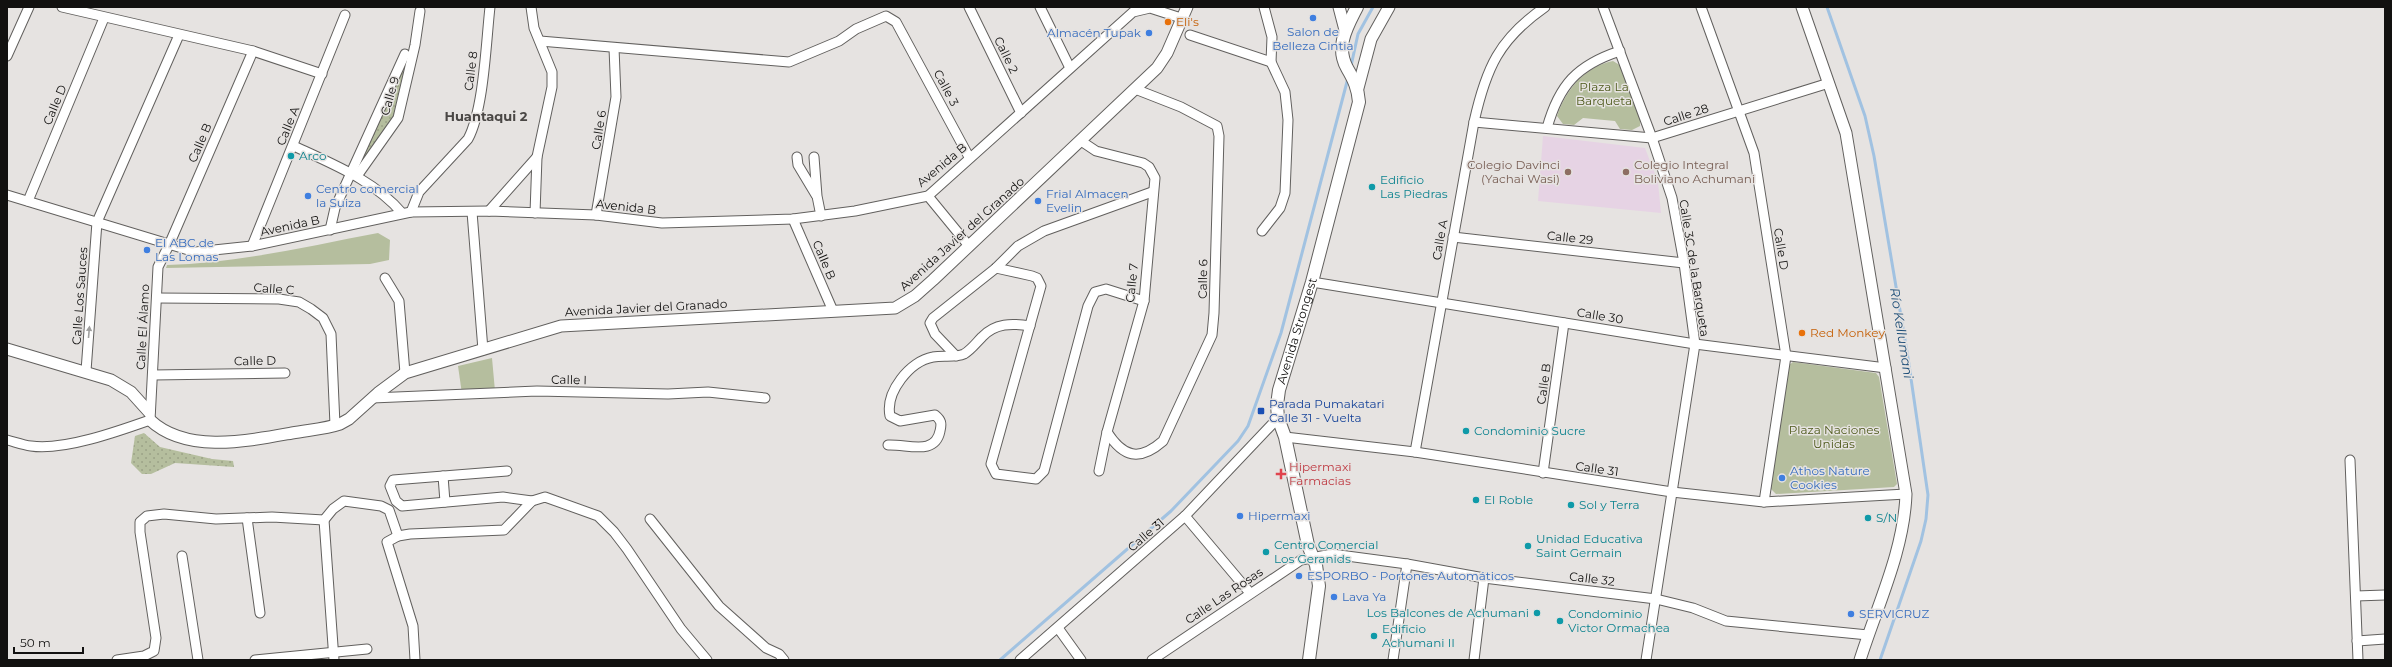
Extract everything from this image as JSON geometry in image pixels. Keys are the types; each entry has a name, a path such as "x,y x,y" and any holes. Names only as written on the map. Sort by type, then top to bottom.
{"main road":[{"path":"1356,7 1345,30 1341,49 1346,66 1356,84"},
{"name":"Avenida Strongest","path":"1309,660 1319,586 1308,545 1285,437 1278,418 1276,405 1279,390 1312,282 1359,102 1356,84"}],"street":[{"path":"7,56 29,7"},
{"path":"62,7 104,18 253,51 322,74"},
{"name":"Calle 8","path":"407,212 419,192 464,143 473,128 478,108 490,7"},
{"path":"531,7 534,28 550,63 552,87 537,157 535,213"},
{"name":"Calle 2","path":"969,7 1021,113"},
{"path":"1040,7 1070,68"},
{"name":"Avenida Javier del Granado","path":"7,349 40,361 86,371 124,387 160,429 196,440 233,443 335,425 349,419 372,398 405,373 541,331 571,325 895,308 915,296 1081,141 1156,68 1167,53 1187,7"},
{"path":"1262,231 1280,208 1285,193 1288,106 1285,92 1271,62 1272,38 1264,7"},
{"path":"1339,7 1345,30"},
{"name":"Avenida Strongest","path":"1356,84 1371,39 1389,7"},
{"name":"Calle A","path":"1415,452 1453,236 1482,84 1500,50 1525,21 1545,7"},
{"name":"Calle 3C de la Barqueta","path":"1603,7 1652,138 1672,198 1684,263 1695,344 1646,660"},
{"name":"Calle D","path":"1701,7 1754,153 1786,356 1764,502"},
{"path":"1802,7 1846,133 1906,494 1906,515 1900,543 1860,660"},
{"name":"Avenida B","path":"7,195 195,252 252,246 407,212 489,211 596,215 662,223 793,219 821,216 892,205 928,196 969,157 1139,9 1150,8 1181,18"},
{"name":"Calle 9","path":"354,174 398,118 415,45 420,11"},
{"name":"Calle A","path":"252,246 294,146 345,15"},
{"name":"Calle 3","path":"540,41 789,62 839,41 856,29 883,17 888,17 896,22 969,157"},
{"name":"Calle D","path":"28,201 104,18"},
{"path":"97,222 178,34"},
{"path":"1190,35 1271,62"},
{"name":"Calle 6","path":"596,215 616,97 614,48"},
{"name":"Calle B","path":"169,245 253,51"},
{"path":"1547,128 1553,107 1564,87 1579,70 1599,58 1620,51"},
{"path":"330,230 334,208 354,174 405,54"},
{"name":"Calle 28","path":"1474,122 1652,138 1739,110 1829,84"},
{"name":"Calle 6","path":"1106,432 1118,449 1127,453 1139,454 1148,451 1163,441 1212,335 1214,313 1219,136 1217,126 1181,107 1135,89"},
{"name":"Calle 7","path":"1081,141 1096,151 1130,159 1149,167 1155,178 1152,192 1144,301 1106,432 1099,471"},
{"path":"294,146 354,174 407,212"},
{"path":"489,211 537,157"},
{"path":"796,157 798,165 817,196"},
{"path":"814,157 817,196 821,216"},
{"path":"956,356 935,334 930,323 933,318 996,268 1018,246 1044,231 1152,192"},
{"path":"928,196 969,246"},
{"path":"472,212 483,350"},
{"name":"Calle B","path":"793,219 833,312"},
{"name":"Calle Los Sauces","path":"86,371 97,222"},
{"name":"Calle 29","path":"1453,236 1684,263"},
{"name":"Calle El Álamo","path":"149,416 153,375 158,267 169,245"},
{"path":"996,268 1032,276 1040,282 1041,286 991,464 996,474 1036,479 1044,471 1088,306 1095,292 1106,289 1144,301"},
{"path":"385,278 399,302 405,373"},
{"name":"Calle 30","path":"1312,282 1695,344 1886,368"},
{"name":"Calle C","path":"157,298 279,299 299,302 323,318 330,334 335,425"},
{"path":"888,445 928,447 938,439 942,424 940,419 935,415 900,421 890,416 889,410 894,392 905,374 926,359 956,356 969,350 985,334 998,326 1015,323 1030,326"},
{"name":"Calle B","path":"1543,473 1564,323"},
{"name":"Calle D","path":"153,375 285,373"},
{"name":"Calle I","path":"372,398 537,391 668,394 708,392 765,398"},
{"path":"7,440 32,446 64,444 100,437 149,416"},
{"name":"Calle 31","path":"1020,660 1185,516 1278,418"},
{"name":"Calle 31","path":"1285,437 1415,452 1672,492 1764,502 1906,494"},
{"path":"2350,460 2358,660"},
{"path":"507,471 393,480 390,486 396,501 402,506 503,496 532,501 545,497 598,516 618,538 681,629 707,660"},
{"path":"443,476 445,502"},
{"path":"335,656 324,520 333,509 344,501 381,506 389,510 398,536"},
{"path":"415,660 413,626 387,542 398,536 410,534 504,530 532,501"},
{"path":"117,660 144,656 154,651 156,638 140,522 147,516 164,514 216,520 272,517 324,520"},
{"path":"1185,516 1250,593"},
{"path":"247,518 260,613"},
{"path":"650,519 719,606 766,648 779,654 784,660"},
{"name":"Calle 32","path":"1312,556 1332,554 1407,564 1484,578 1656,599 1693,608 1726,621 1868,636"},
{"path":"182,556 198,660"},
{"name":"Calle Las Rosas","path":"1152,660 1250,593 1301,560 1312,556"},
{"path":"1393,660 1407,564"},
{"path":"1474,660 1484,578"},
{"path":"2356,596 2385,595"},
{"path":"1058,628 1081,660"},
{"path":"2357,641 2385,639"},
{"path":"255,660 335,656 367,649"}],"shaded area":[{"path":"1543,136 1645,148 1658,182 1661,213 1538,201"}],"green space":[{"path":"407,56 393,118 357,168"},
{"name":"Plaza La Barqueta","path":"1613,61 1623,67 1640,118 1640,126 1632,130 1620,129 1615,121 1583,118 1574,125 1563,124 1557,116 1565,97 1571,89 1593,68"},
{"path":"378,233 390,240 389,260 370,264 166,268 167,265 194,264 247,257"},
{"path":"492,358 495,391 462,394 458,366"},
{"name":"Plaza Naciones Unidas","path":"1793,362 1876,373 1879,377 1897,484 1894,487 1776,494 1770,488 1789,365"},
{"path":"144,433 160,447 212,459 233,461 234,467 175,463 151,474 142,474 131,463 135,436"}],"waterway":[{"path":"1351,66 1358,34 1373,7"},
{"name":"Río Kellumani","path":"1827,7 1865,116 1874,156 1908,358 1928,495 1926,519 1921,541 1880,660"},
{"path":"1000,660 1171,511 1238,441 1248,426 1281,333 1348,78"}],"place":[{"name":"Salon de Belleza Cintia","path":"1313,18"},
{"name":"Eli's","path":"1168,22"},
{"name":"Almacén Tupak","path":"1149,33"},
{"name":"Arco","path":"291,156"},
{"name":"Colegio Davinci (Yachai Wasi)","path":"1568,172"},
{"name":"Colegio Integral Boliviano Achumani","path":"1626,172"},
{"name":"Edificio Las Piedras","path":"1372,187"},
{"name":"Centro comercial la Suiza","path":"308,196"},
{"name":"Frial Almacen Evelin","path":"1038,201"},
{"name":"El ABC de Las Lomas","path":"147,250"},
{"name":"Red Monkey","path":"1802,333"},
{"name":"Parada Pumakatari Calle 31 - Vuelta","path":"1261,411"},
{"name":"Condominio Sucre","path":"1466,431"},
{"name":"Hipermaxi Farmacias","path":"1281,474"},
{"name":"Athos Nature Cookies","path":"1782,478"},
{"name":"El Roble","path":"1476,500"},
{"name":"Sol y Terra","path":"1571,505"},
{"name":"Hipermaxi","path":"1240,516"},
{"name":"S/N","path":"1868,518"},
{"name":"Unidad Educativa Saint Germain","path":"1528,546"},
{"name":"Centro Comercial Los Geranids","path":"1266,552"},
{"name":"ESPORBO - Portones Automáticos","path":"1299,576"},
{"name":"Lava Ya","path":"1334,597"},
{"name":"Los Balcones de Achumani","path":"1537,613"},
{"name":"SERVICRUZ","path":"1851,614"},
{"name":"Condominio Victor Ormachea","path":"1560,621"},
{"name":"Edificio Achumani II","path":"1374,636"}],"district":[{"name":"Huantaqui 2","path":"486,116"}]}
